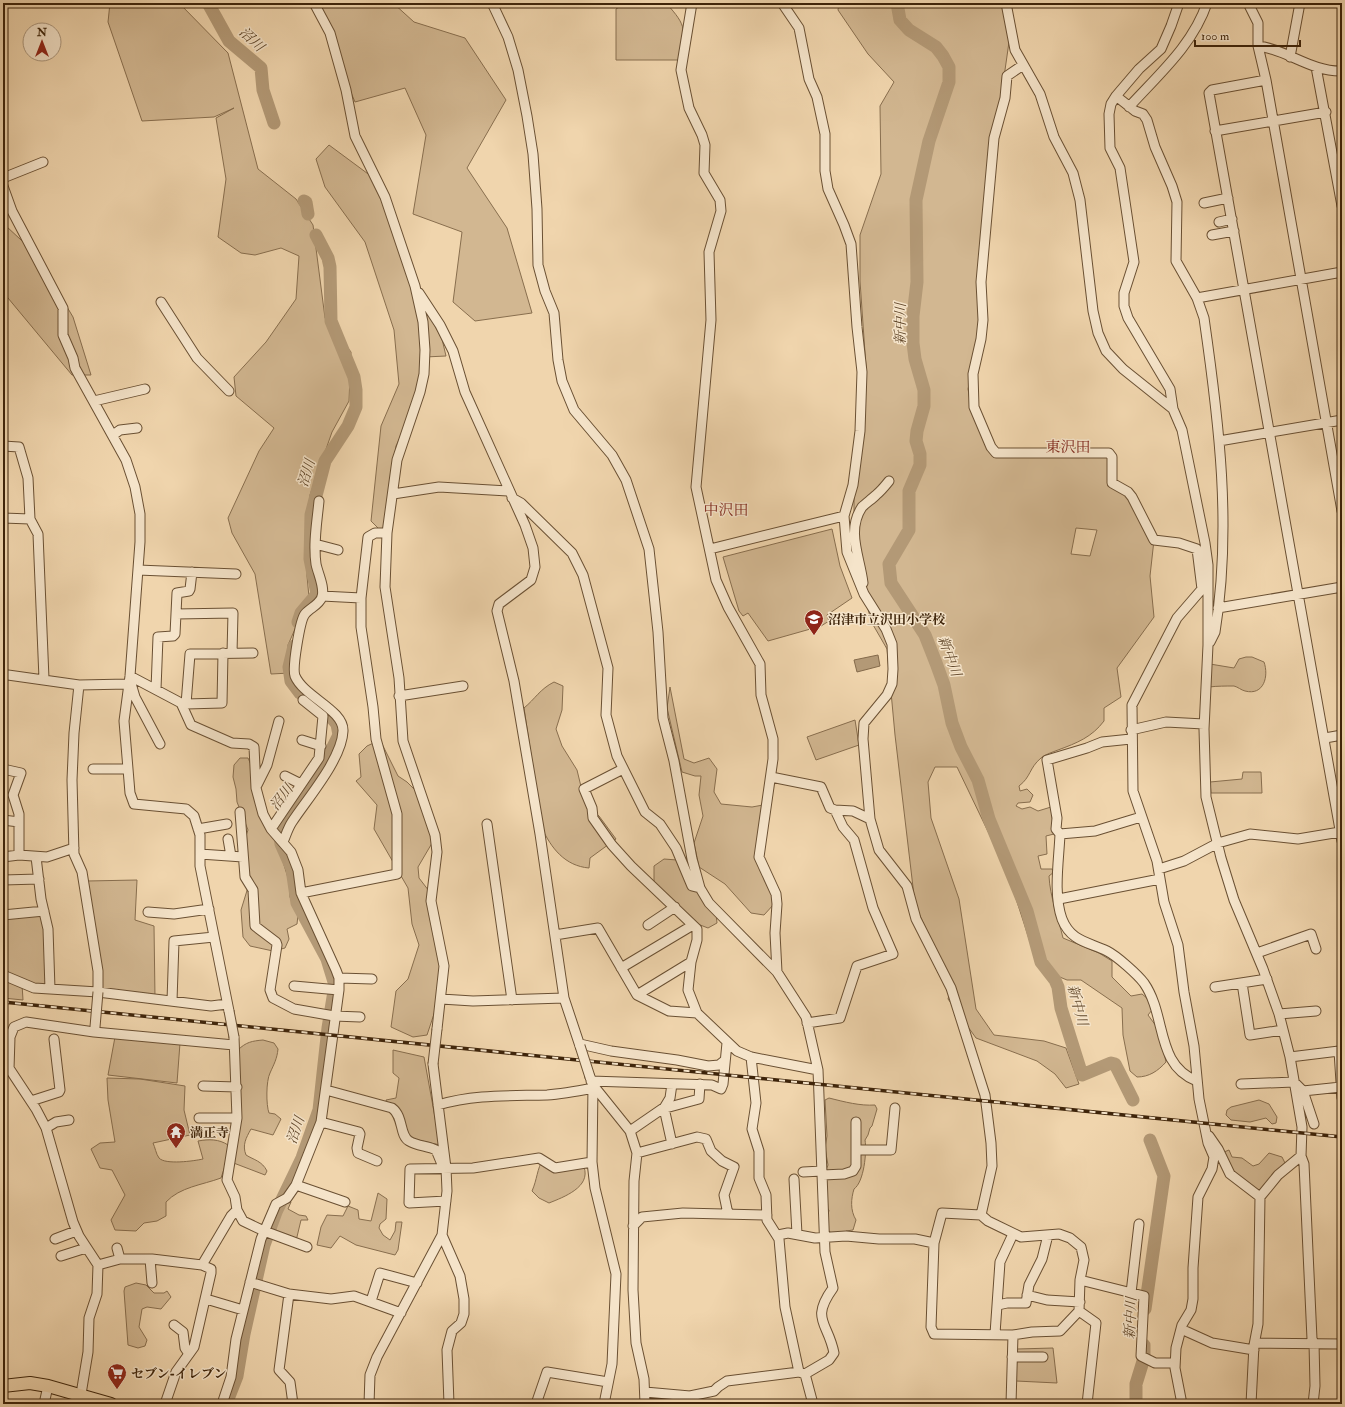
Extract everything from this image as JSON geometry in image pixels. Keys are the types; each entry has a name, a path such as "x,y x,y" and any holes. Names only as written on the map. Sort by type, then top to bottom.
{"main road":[{"path":"3,1386 30,1383 48,1386 81,1394 108,1404"}],"street":[{"path":"314,3 330,33 346,90 355,136 386,197 415,286 423,322 426,350 424,374 420,392 397,460 387,533 385,587 399,678 403,741 435,835 436,852 431,901 444,966 434,1064 446,1201 442,1235 377,1358 370,1375 369,1404"},
{"path":"492,3 512,50 528,116 533,154 537,209 538,265 545,291 554,313 557,355 562,381 574,410 612,455 626,480 649,549 658,632 663,718 674,761 692,859 700,888 709,903 777,972 798,1002 808,1023 818,1070 825,1252 833,1288 823,1301 822,1320 834,1353 829,1360 802,1373 727,1381 714,1391 690,1396 645,1392"},
{"path":"692,3 681,70 689,108 702,135 705,145 704,173 720,200 721,211 709,252 711,320 696,486 716,580 728,607 760,664 761,695 773,739 771,777 759,857 776,894 777,904 775,933 777,972"},
{"path":"782,3 799,28 810,79 825,134 825,171 828,190 851,244 862,372 860,431 853,485 844,516 847,552 864,594 886,629 892,644 893,669 892,684 887,695 864,723 863,739 870,819 879,850 907,886 916,919 951,988 985,1095 991,1143 992,1166 981,1215"},
{"path":"1006,3 1015,50 1040,94 1054,137 1072,173 1080,200 1093,311 1098,333 1106,351 1173,409"},
{"path":"1179,3 1161,49 1139,69 1116,96 1111,104 1109,114 1110,148 1120,168 1134,262 1124,293 1124,306 1128,318 1170,389 1173,409 1182,430 1205,543 1205,589 1208,645 1204,724 1206,797 1234,900 1267,979 1279,1014 1290,1057 1302,1127 1301,1156 1304,1164 1314,1343 1315,1386 1313,1404"},
{"path":"1129,107 1188,42 1207,3"},
{"path":"1248,3 1258,23 1258,46 1266,80 1342,511"},
{"path":"1290,57 1300,3"},
{"path":"1258,46 1316,67 1342,71"},
{"path":"1023,65 1007,76 1005,98 994,138 980,282 983,320 981,339 973,374 974,407 991,447 996,453 1109,453 1112,457 1112,483 1128,492 1132,497 1154,540 1179,543 1197,549 1205,589"},
{"path":"1316,67 1326,112 1342,206"},
{"path":"1059,899 1159,874 1218,844 1250,834 1298,839 1341,837 1325,738 1209,93 1212,90 1266,80"},
{"path":"1116,96 1129,107 1143,114 1147,120 1155,147 1172,186 1177,202 1176,260 1197,298 1204,318 1223,486 1223,567 1215,632 1208,645"},
{"path":"1215,131 1272,120 1326,112"},
{"path":"3,178 43,162"},
{"path":"3,186 12,211 63,308 63,335 73,358 75,368 126,460 135,487 140,514 140,542 129,679 124,721 130,793 134,804 140,806 186,808 194,816 198,829 200,866 234,1041 237,1087 237,1118 227,1180 235,1197 237,1210 243,1221 268,1233 307,1247"},
{"path":"1204,203 1228,198"},
{"path":"1219,222 1232,219"},
{"path":"1212,235 1234,231"},
{"path":"1197,298 1342,272"},
{"path":"415,286 440,325 453,351 465,392 534,548 535,567 531,580 499,604 497,611 514,682 564,998 592,1083 592,1162 597,1202 615,1269 616,1289 612,1364 604,1404"},
{"path":"161,302 197,358 229,391"},
{"path":"94,401 146,389"},
{"path":"1219,442 1342,420"},
{"path":"113,435 120,430 137,428"},
{"path":"3,446 19,447 28,478 30,519 38,534 44,679"},
{"path":"864,594 861,563 854,541 854,525 863,507 878,494 889,481"},
{"path":"393,494 438,487 510,495 521,503 572,553 582,575 608,668 606,715 617,756 645,812 660,824 676,848 692,886 700,888"},
{"path":"283,842 291,824 321,782 342,743 342,722 336,715 304,690 295,675 294,660 304,615 319,602 322,596 322,587 316,564 315,544 320,501"},
{"path":"710,549 844,516"},
{"path":"3,518 30,519"},
{"path":"301,893 397,874 397,814 376,739 373,707 361,628 361,598 368,537 375,533 387,533"},
{"path":"315,544 338,550"},
{"path":"138,570 236,574"},
{"path":"156,689 158,637 173,636 175,634 177,593 189,591 192,572"},
{"path":"1218,608 1342,587"},
{"path":"1182,1404 1175,1363 1176,1343 1180,1329 1191,1310 1193,1299 1192,1268 1198,1196 1214,1163 1214,1157 1208,1142 1199,1099 1194,1046 1184,992 1182,962 1164,902 1159,874 1133,792 1131,735 1132,705 1150,668 1177,618 1205,589"},
{"path":"322,596 361,598"},
{"path":"8,675 79,685 129,679 156,689 185,706 222,703 233,613 176,614"},
{"path":"222,1404 231,1377 236,1339 243,1310 254,1283 276,1204 287,1198 296,1185 321,1122 326,1090 330,1015 335,989 339,978 301,893 298,870 291,852 274,832 263,814 256,788 256,752 254,747 249,744 232,743 191,725 185,706 190,654 253,653"},
{"path":"129,679 135,697 160,744"},
{"path":"79,685 74,733 72,780 74,854 82,872 98,971 98,992 94,1029"},
{"path":"399,696 463,686"},
{"path":"274,832 301,784 319,758 323,716 303,700"},
{"path":"256,788 267,765 279,721"},
{"path":"1197,1081 1185,1077 1169,1056 1158,1014 1144,983 1108,951 1084,943 1074,937 1068,932 1062,920 1059,899 1060,834 1056,829 1057,818 1047,760 1102,742 1131,735 1166,722 1204,724"},
{"path":"1325,738 1342,735"},
{"path":"302,740 320,746"},
{"path":"93,769 128,769"},
{"path":"623,769 584,789 592,808 593,818 612,846 697,929 698,940 692,962 688,990 698,1013 727,1043 737,1051 751,1057 818,1070"},
{"path":"3,770 21,773 13,795 19,814 19,855"},
{"path":"285,776 301,784"},
{"path":"771,777 822,787 830,808 835,810 853,811 870,819"},
{"path":"808,1023 840,1018 857,966 893,954 873,908 854,840 843,827 835,810"},
{"path":"240,812 245,877 253,890 255,926 276,942 270,990 273,998 294,1009 330,1015 360,1017"},
{"path":"1060,834 1095,831 1141,817"},
{"path":"3,820 19,822"},
{"path":"198,829 227,824"},
{"path":"487,824 512,1000"},
{"path":"228,839 231,856"},
{"path":"3,857 19,855 47,857 74,848"},
{"path":"200,854 243,857"},
{"path":"36,857 48,929 50,989"},
{"path":"3,880 39,879"},
{"path":"648,925 675,907"},
{"path":"148,912 174,914 209,909"},
{"path":"3,914 44,911"},
{"path":"621,968 693,924"},
{"path":"555,935 598,928 637,995 669,1011 698,1013"},
{"path":"1257,953 1311,934 1316,949"},
{"path":"172,1001 174,941 190,941 214,936"},
{"path":"637,995 692,962"},
{"path":"3,975 34,988 98,992 228,1008"},
{"path":"339,978 372,979"},
{"path":"1215,987 1267,979"},
{"path":"1242,983 1250,1035 1283,1030"},
{"path":"294,986 335,989"},
{"path":"440,999 473,1001 564,998"},
{"path":"1279,1014 1316,1011"},
{"path":"9,1069 10,1037 14,1027 20,1023 26,1022 234,1041"},
{"path":"31,1101 59,1092 60,1090 54,1039"},
{"path":"438,1105 457,1099 484,1096 549,1095 592,1083 700,1084 712,1085 721,1089 723,1084 724,1061 727,1043"},
{"path":"580,1045 708,1066 719,1065 724,1061"},
{"path":"1290,1057 1339,1051 1342,1098"},
{"path":"751,1057 756,1103 752,1129 759,1151 758,1171 766,1195 767,1215 771,1228 778,1235 785,1307 802,1373 813,1404"},
{"path":"3,1059 31,1101 46,1128 76,1230 98,1265 97,1294 89,1318 88,1352 81,1394"},
{"path":"1241,1084 1294,1082 1303,1091 1314,1124"},
{"path":"592,1083 630,1131 637,1153 634,1181 633,1290 636,1343 645,1392 645,1404"},
{"path":"672,1084 670,1098 664,1108 672,1144"},
{"path":"630,1131 664,1108 698,1098 700,1084"},
{"path":"203,1086 237,1087"},
{"path":"1303,1091 1341,1087"},
{"path":"326,1090 392,1108 398,1113 408,1141 436,1150 444,1169"},
{"path":"856,1150 891,1150 895,1108"},
{"path":"198,1118 237,1118"},
{"path":"46,1128 56,1122 69,1120"},
{"path":"321,1122 359,1132 360,1134 357,1148 358,1153 378,1161"},
{"path":"803,1172 844,1174 853,1171 856,1166 856,1122"},
{"path":"1207,1133 1218,1149 1230,1174 1260,1197"},
{"path":"637,1153 701,1137 706,1139 711,1151 718,1158 732,1165 734,1170 724,1195 728,1214"},
{"path":"1251,1404 1254,1346 1258,1324 1260,1197 1278,1175 1301,1156"},
{"path":"446,1201 409,1203 410,1169 474,1168 540,1158 555,1168 592,1162"},
{"path":"794,1179 798,1234"},
{"path":"296,1185 345,1202"},
{"path":"202,1265 231,1216 237,1210"},
{"path":"633,1226 642,1217 683,1213 767,1215"},
{"path":"942,1213 981,1215 988,1221 1014,1234 1027,1238 1059,1234 1069,1238 1082,1247 1084,1260 1080,1280 1079,1306 1060,1332 1032,1332 1012,1335 934,1334 931,1327 934,1243 942,1213"},
{"path":"1131,1294 1139,1224"},
{"path":"55,1239 76,1230"},
{"path":"778,1235 788,1233 815,1238 915,1239 934,1243"},
{"path":"995,1334 1000,1262 1014,1234"},
{"path":"442,1235 460,1276 464,1299 464,1314 461,1323 452,1332 447,1350 449,1404"},
{"path":"998,1305 1007,1303 1026,1303 1029,1284 1042,1258 1048,1235"},
{"path":"61,1256 86,1248"},
{"path":"117,1248 120,1259"},
{"path":"98,1265 120,1259 150,1259 202,1265 211,1269 206,1299 194,1347 176,1372 165,1404"},
{"path":"150,1259 152,1283"},
{"path":"371,1301 380,1273 417,1283"},
{"path":"1080,1280 1131,1294 1144,1296 1141,1356 1155,1363 1175,1363"},
{"path":"254,1283 289,1294 332,1299 354,1296 401,1313"},
{"path":"616,1289 633,1290"},
{"path":"289,1294 279,1370 290,1382 294,1404"},
{"path":"1027,1295 1079,1306 1096,1323 1087,1404"},
{"path":"206,1299 243,1310"},
{"path":"174,1325 183,1332 185,1348 189,1354"},
{"path":"1180,1329 1212,1343 1254,1346 1314,1343 1342,1344"},
{"path":"1011,1404 1012,1335"},
{"path":"1012,1357 1043,1357"},
{"path":"536,1404 547,1372 608,1382"},
{"path":"44,1404 48,1386"}],"shaded area":[{"path":"110,3 179,3 228,53 258,169 296,199 313,225 325,318 351,352 349,401 332,432 310,495 307,576 309,597 288,645 290,673 271,674 255,574 232,533 228,518 259,451 274,428 236,396 234,377 266,342 296,299 299,256 281,248 255,255 241,253 218,237 226,179 216,118 234,108 214,117 142,121 108,22"},
{"path":"313,3 393,3 414,22 465,38 506,100 467,168 507,228 532,313 475,321 453,302 462,232 413,214 426,135 405,88 355,102"},
{"path":"625,3 666,3 678,18 683,29 684,35 680,60 616,60 616,9"},
{"path":"839,3 1002,3 1011,28 992,161 983,320 968,389 971,406 995,455 1109,453 1114,483 1128,492 1154,540 1150,576 1154,617 1117,668 1121,697 1104,708 1104,721 1089,735 1078,742 1045,755 1034,765 1026,779 1019,786 1020,791 1027,789 1033,795 1030,802 1018,803 1016,806 1022,809 1030,807 1038,811 1051,807 1054,834 1046,836 1047,854 1038,856 1041,869 1052,869 1054,872 1049,876 1050,884 1063,938 1099,953 1112,961 1112,977 1131,996 1142,994 1148,999 1152,1010 1148,1015 1159,1030 1166,1062 1149,1075 1137,1077 1130,1071 1123,1035 1122,1008 1081,980 1067,980 1050,973 1040,964 1031,945 1007,871 957,767 935,767 928,782 931,818 959,899 976,1009 994,1035 1044,1041 1066,1048 1079,1084 1066,1088 1055,1074 1037,1061 976,1038 948,999 951,988 915,904 895,735 887,649 872,623 855,565 848,531 854,525 854,496 866,367 860,281 860,235 881,174 880,106 894,82 868,54 838,10","holes":["1076,528 1097,530 1090,556 1071,554"]},
{"path":"329,145 379,182 416,291 442,339 446,356 425,357 425,387 396,446 383,533 371,521 381,426 399,384 394,330 365,242 325,187 316,159"},
{"path":"6,226 34,252 73,317 91,375 72,375 3,292 3,227"},
{"path":"832,529 840,566 852,598 827,615 829,621 821,626 768,641 748,613 743,616 739,611 723,557"},
{"path":"878,655 880,666 857,672 854,660"},
{"path":"1252,657 1264,662 1266,673 1264,684 1261,688 1257,691 1251,692 1244,691 1234,686 1209,687 1210,664 1234,668 1239,659"},
{"path":"554,682 563,686 562,710 556,729 562,746 577,770 585,803 599,816 616,839 590,858 589,868 580,867 573,864 560,855 554,849 542,828 524,708 541,691"},
{"path":"670,687 684,759 694,763 709,758 717,769 714,792 721,804 752,807 763,805 760,858 775,892 774,904 764,915 751,913 725,884 699,867 694,843 703,816 699,795 701,776 695,776 682,772 667,708"},
{"path":"855,720 859,745 816,760 807,737"},
{"path":"380,740 398,776 407,782 421,796 435,838 418,867 419,878 429,891 443,972 438,1002 427,1035 413,1037 391,1027 396,991 408,979 419,945 412,924 408,888 374,829 377,805 356,781 361,777 359,754 367,746"},
{"path":"240,758 248,758 253,769 267,822 283,849 284,865 289,881 290,897 298,915 297,924 287,929 289,939 285,948 273,951 250,946 243,937 241,910 249,884 241,850 248,830 237,802 233,777 234,765"},
{"path":"1243,772 1261,772 1262,793 1211,793 1210,782 1242,779"},
{"path":"664,859 677,860 716,913 717,923 708,928 695,923 654,881 654,866"},
{"path":"137,880 135,920 154,926 155,998 100,990 87,881"},
{"path":"43,912 50,988 22,984 23,1000 3,998 3,916"},
{"path":"115,1037 180,1043 177,1083 108,1075"},
{"path":"263,1040 274,1043 278,1049 269,1077 267,1099 269,1113 275,1114 281,1119 273,1135 251,1129 246,1139 244,1148 246,1155 260,1163 265,1168 267,1171 265,1175 231,1162 238,1050 249,1042"},
{"path":"393,1050 424,1057 440,1145 409,1138 387,1104 386,1100 396,1098 399,1078 393,1073"},
{"path":"107,1078 140,1079 185,1086 184,1110 190,1135 153,1143 159,1158 162,1160 180,1162 203,1159 198,1141 214,1140 228,1145 226,1163 221,1178 178,1193 166,1202 166,1216 157,1221 144,1223 136,1231 115,1230 111,1220 125,1195 112,1170 100,1168 91,1149 100,1143 115,1142 108,1100"},
{"path":"829,1098 858,1104 875,1105 877,1109 872,1126 865,1140 866,1152 862,1174 854,1189 852,1197 852,1208 856,1220 853,1230 846,1231 845,1233 834,1234 828,1231 827,1220 829,1210 827,1209 825,1173 828,1165 825,1148 827,1136 825,1100"},
{"path":"1259,1100 1269,1104 1277,1117 1276,1123 1272,1124 1266,1118 1250,1122 1231,1120 1226,1115 1227,1110 1231,1107"},
{"path":"1229,1150 1232,1157 1242,1158 1253,1166 1259,1164 1269,1153 1282,1157 1285,1163 1260,1194 1247,1185 1227,1164 1224,1152"},
{"path":"543,1159 549,1165 584,1167 584,1180 580,1186 562,1198 549,1203 539,1198 532,1191"},
{"path":"378,1193 387,1199 386,1219 380,1224 379,1228 383,1235 390,1240 395,1231 396,1222 402,1222 398,1250 395,1255 356,1245 340,1236 331,1248 317,1245 321,1227 327,1215 343,1216 348,1206 358,1210 359,1219 371,1221"},
{"path":"291,1202 288,1209 299,1215 306,1216 308,1220 301,1220 296,1241 272,1231 281,1210"},
{"path":"136,1283 146,1285 154,1293 164,1293 167,1291 171,1297 161,1309 147,1307 142,1309 139,1327 147,1340 145,1346 138,1348 128,1345 124,1291 125,1287"},
{"path":"1053,1348 1057,1383 1016,1381 1017,1349"}],"waterway":[{"name":"沼川","path":"208,3 229,41 261,68 263,90 274,123"},
{"name":"新中川","path":"897,3 900,20 909,30 936,47 943,56 949,67 949,82 929,141 916,200 917,282 913,316 913,343 915,359 924,390 924,406 917,431 916,441 920,454 920,465 909,491 909,530 889,564 891,583 925,635 936,663 944,685 952,723 961,747 978,780 989,819 1027,911 1041,962 1055,980 1058,987 1061,1008 1082,1075 1111,1063 1115,1064 1133,1100"},
{"name":"沼川","path":"304,201 306,202 308,214"},
{"name":"沼川","path":"298,622 301,613 317,594 310,559 311,515 325,461 348,426 356,407 354,377 331,321 330,267 328,258 316,235"},
{"name":"沼川","path":"226,1404 237,1376 244,1334 264,1245 276,1212 302,1158 319,1110 328,1028 335,985 327,959 297,903 292,869 281,844 279,829 286,813 317,779 339,735 337,724 332,718 300,693 291,681 289,667 294,646"},
{"name":"新中川","path":"1145,1309 1164,1176 1150,1140"},
{"name":"新中川","path":"1136,1404 1136,1384 1144,1358 1144,1345"}],"railway":[{"path":"3,1002 1342,1137"}],"place":[{"name":"沼津市立沢田小学校","path":"814,636"},
{"name":"満正寺","path":"176,1149"},
{"name":"セブン-イレブン","path":"117,1390"}],"district":[{"name":"東沢田","path":"1068,447"},
{"name":"中沢田","path":"726,510"}]}
